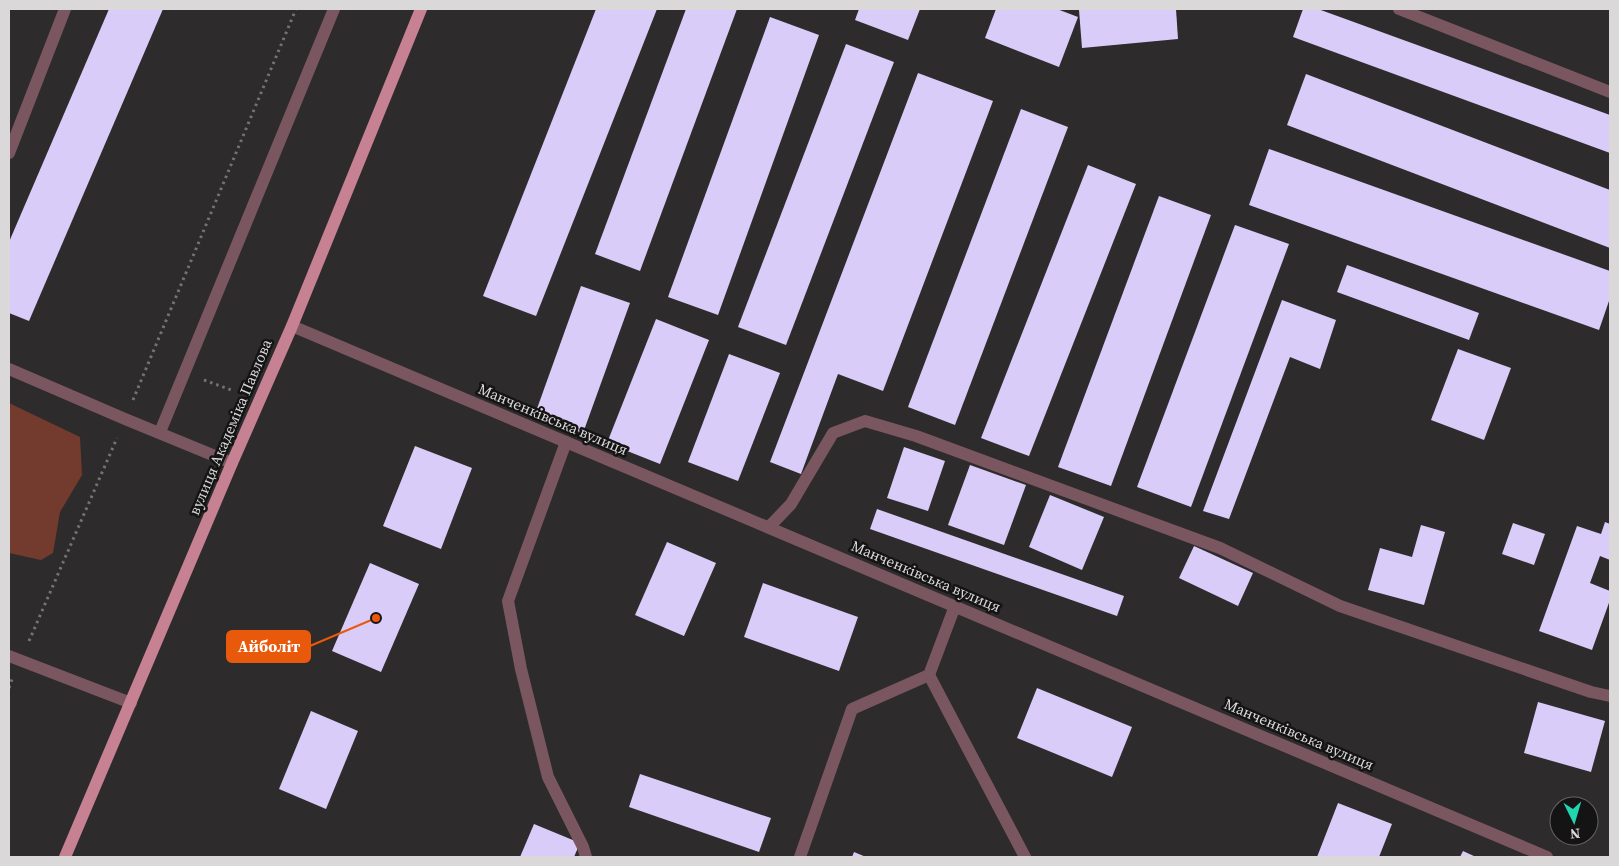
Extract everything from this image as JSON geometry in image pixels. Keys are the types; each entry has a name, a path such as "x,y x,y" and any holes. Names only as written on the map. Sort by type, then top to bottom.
{"main road":[{"name":"вулиця Академіка Павлова","path":"65,857 292,326 422,9"}],"street":[{"path":"9,153 65,9"},
{"path":"160,432 334,9"},
{"path":"1399,9 1610,92"},
{"name":"Манченківська вулиця","path":"292,326 1547,857"},
{"path":"9,370 232,463"},
{"path":"769,528 791,504 833,433 865,421 916,436 1220,548 1340,606 1591,692 1610,696"},
{"path":"566,442 508,602 521,669 548,777 583,847 586,857"},
{"path":"800,857 852,709 928,675 955,606"},
{"path":"14,658 131,703"},
{"path":"928,675 1025,857"}],"path":[{"path":"9,688 14,658 125,420 296,9"},
{"path":"184,372 234,391"}],"shaded area":[{"path":"9,403 80,437 82,475 60,512 53,553 41,560 9,553"}],"building":[{"path":"109,9 163,9 29,321 9,313 9,242"},
{"path":"596,9 657,9 536,316 483,296"},
{"path":"686,9 737,9 640,271 595,254"},
{"path":"859,9 920,9 908,40 855,20"},
{"path":"996,9 1057,9 1078,17 1059,67 985,38"},
{"path":"1176,9 1178,39 1082,48 1079,10"},
{"path":"1303,9 1318,9 1610,115 1610,153 1293,37"},
{"path":"770,17 819,35 718,315 668,297"},
{"path":"846,44 894,62 786,345 738,327"},
{"path":"918,73 993,101 883,391 838,374 801,474 770,462"},
{"path":"1306,74 1610,190 1610,248 1287,125"},
{"path":"1021,109 1068,127 955,425 908,407"},
{"path":"1269,149 1610,271 1610,298 1599,330 1249,205"},
{"path":"1088,165 1136,184 1029,456 981,438"},
{"path":"1159,196 1211,215 1111,486 1058,467"},
{"path":"1235,225 1289,244 1191,507 1137,487"},
{"path":"1347,265 1479,313 1469,340 1337,292"},
{"path":"581,286 630,303 583,433 534,417"},
{"path":"1282,300 1336,320 1320,369 1290,357 1229,519 1203,511"},
{"path":"656,319 709,340 660,464 607,443"},
{"path":"1458,349 1511,368 1484,440 1431,420"},
{"path":"729,354 780,373 738,481 688,462"},
{"path":"415,446 472,468 441,549 383,526"},
{"path":"904,447 945,461 928,511 887,498"},
{"path":"970,465 1026,485 1004,545 948,525"},
{"path":"1050,495 1104,517 1082,570 1029,547"},
{"path":"877,509 1124,596 1117,616 870,529"},
{"path":"1605,522 1610,524 1610,560 1600,556 1590,583 1610,591 1610,600 1592,650 1539,631 1577,526 1601,534"},
{"path":"1513,523 1545,534 1534,565 1502,554"},
{"path":"1421,525 1445,532 1424,605 1368,590 1380,548 1412,557"},
{"path":"667,542 716,563 684,636 635,615"},
{"path":"1194,546 1253,573 1238,606 1179,578"},
{"path":"370,563 419,584 381,672 332,651"},
{"path":"763,583 858,617 839,671 744,637"},
{"path":"1037,688 1132,727 1112,777 1017,738"},
{"path":"1538,702 1605,721 1591,772 1524,753"},
{"path":"311,711 358,731 326,809 279,789"},
{"path":"640,774 771,818 759,852 629,807"},
{"path":"1338,803 1392,824 1379,857 1317,857"},
{"path":"534,824 580,843 574,857 520,857"},
{"path":"1463,851 1476,857 1460,857"},
{"path":"854,852 866,857 852,857"}],"place":[{"name":"Айболіт","path":"376,618"}]}
